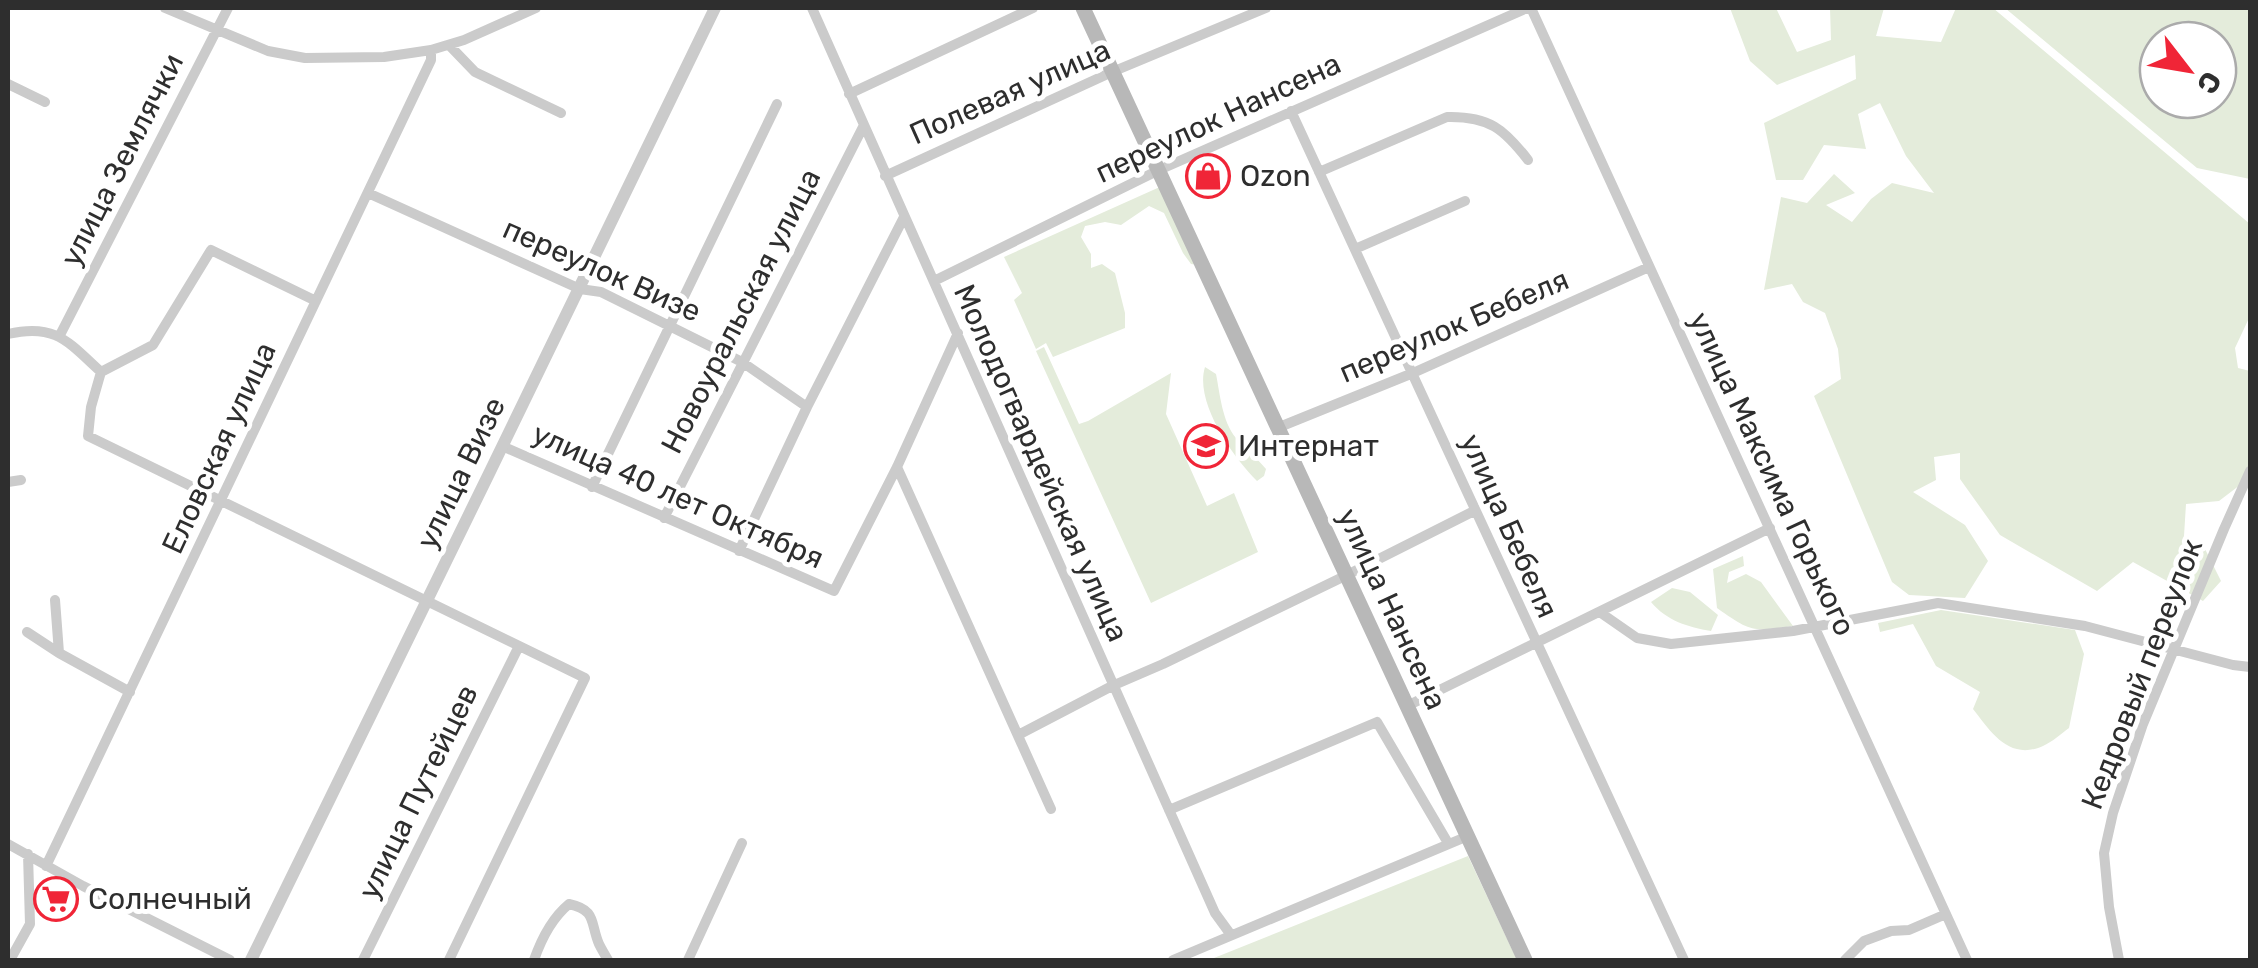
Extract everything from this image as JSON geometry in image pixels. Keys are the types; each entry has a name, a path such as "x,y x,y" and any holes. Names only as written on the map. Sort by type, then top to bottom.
{"main road":[{"name":"улица Нансена","path":"1083,8 1525,960"}],"street":[{"path":"165,8 268,51 305,58 384,57 431,50 536,8"},
{"name":"улица Землячки","path":"60,335 228,8"},
{"name":"улица Визе","path":"251,960 715,8"},
{"name":"Молодогвардейская улица","path":"812,8 1112,686 1215,913 1231,935"},
{"path":"849,94 1032,8"},
{"name":"Полевая улица","path":"885,176 1112,72 1266,8"},
{"name":"переулок Нансена","path":"934,280 1159,170 1529,8"},
{"name":"улица Максима Горького","path":"1529,8 1968,960"},
{"path":"448,44 475,72 561,113"},
{"name":"Еловская улица","path":"46,866 432,60 431,50"},
{"path":"8,84 45,102"},
{"path":"592,487 777,104"},
{"name":"улица Бебеля","path":"1291,110 1684,960"},
{"path":"1319,172 1448,117 1465,116 1489,122 1509,136 1528,160"},
{"name":"Новоуральская улица","path":"664,518 863,127"},
{"name":"переулок Визе","path":"368,194 580,289 601,292 742,362 807,407"},
{"path":"1355,248 1465,201"},
{"path":"739,551 904,217"},
{"path":"316,301 211,250 153,345 101,372 88,436 585,678 449,960"},
{"name":"переулок Бебеля","path":"1277,428 1413,373 1650,267"},
{"path":"8,334 28,329 60,335 101,372"},
{"path":"958,333 897,467 1051,809"},
{"name":"улица 40 лет Октября","path":"502,446 834,592 897,467"},
{"name":"Кедровый переулок","path":"2119,960 2104,853 2113,812 2143,724 2250,471"},
{"path":"8,482 21,480"},
{"path":"1018,735 1474,511"},
{"path":"1406,706 1770,528"},
{"path":"55,600 59,653"},
{"path":"1601,612 1636,638 1671,644 1816,628 1938,603 2085,626 2250,667"},
{"path":"28,632 130,692"},
{"name":"улица Путейцев","path":"362,960 519,646"},
{"path":"1169,810 1377,722 1448,843"},
{"path":"1173,960 1468,836"},
{"path":"688,960 742,843"},
{"path":"8,844 230,960"},
{"path":"10,960 30,924 28,854"},
{"path":"534,960 549,928 569,904 590,913 598,944 608,960"},
{"path":"1845,960 1864,941 1890,931 1909,930 1946,914"}],"green space":[{"path":"1730,8 1776,8 1797,52 1831,40 1830,8 1884,8 1876,36 1941,42 1956,8 1993,8 2250,224 2250,316 2235,348 2238,368 2250,371 2250,463 2240,485 2219,501 2186,504 2184,536 2203,545 2221,581 2203,601 2133,562 2097,591 2000,535 1960,479 1960,453 1934,457 1936,480 1913,492 1965,525 1988,561 1965,598 1909,595 1892,582 1814,396 1841,379 1838,349 1825,313 1803,302 1792,284 1764,290 1781,197 1807,203 1834,174 1855,193 1826,205 1852,222 1871,199 1892,183 1934,193 1906,156 1880,103 1858,114 1866,149 1824,145 1803,180 1776,180 1764,123 1856,79 1855,55 1777,85 1750,61"},
{"path":"2005,8 2250,8 2250,179 2197,168 2139,120 2238,120 2238,20 2138,20 2138,119"},
{"path":"1162,186 1198,265 1191,264 1183,253 1164,213 1149,206 1121,225 1105,222 1085,226 1081,237 1091,254 1091,268 1102,264 1115,273 1125,328 1053,357 1046,343 1036,349 1014,300 1022,293 1004,257"},
{"path":"1044,347 1079,424 1171,373 1166,414 1207,506 1234,493 1258,552 1151,603 1036,351"},
{"path":"1205,367 1216,374 1231,431 1266,469 1257,481 1227,444 1210,412 1203,381"},
{"path":"1743,556 1744,566 1729,572 1727,583 1746,574 1761,582 1793,626 1752,628 1717,608 1713,569"},
{"path":"1672,588 1690,592 1718,615 1711,631 1678,622 1651,602"},
{"path":"1941,610 2075,630 2084,654 2069,728 2031,750 2011,747 1994,735 1973,709 1980,692 1936,666 1913,624 1880,632 1878,623"},
{"path":"1468,856 1517,960 1209,960"}],"place":[{"name":"Ozon","path":"1208,176"},
{"name":"Интернат","path":"1206,446"},
{"name":"Солнечный","path":"56,899"}]}
